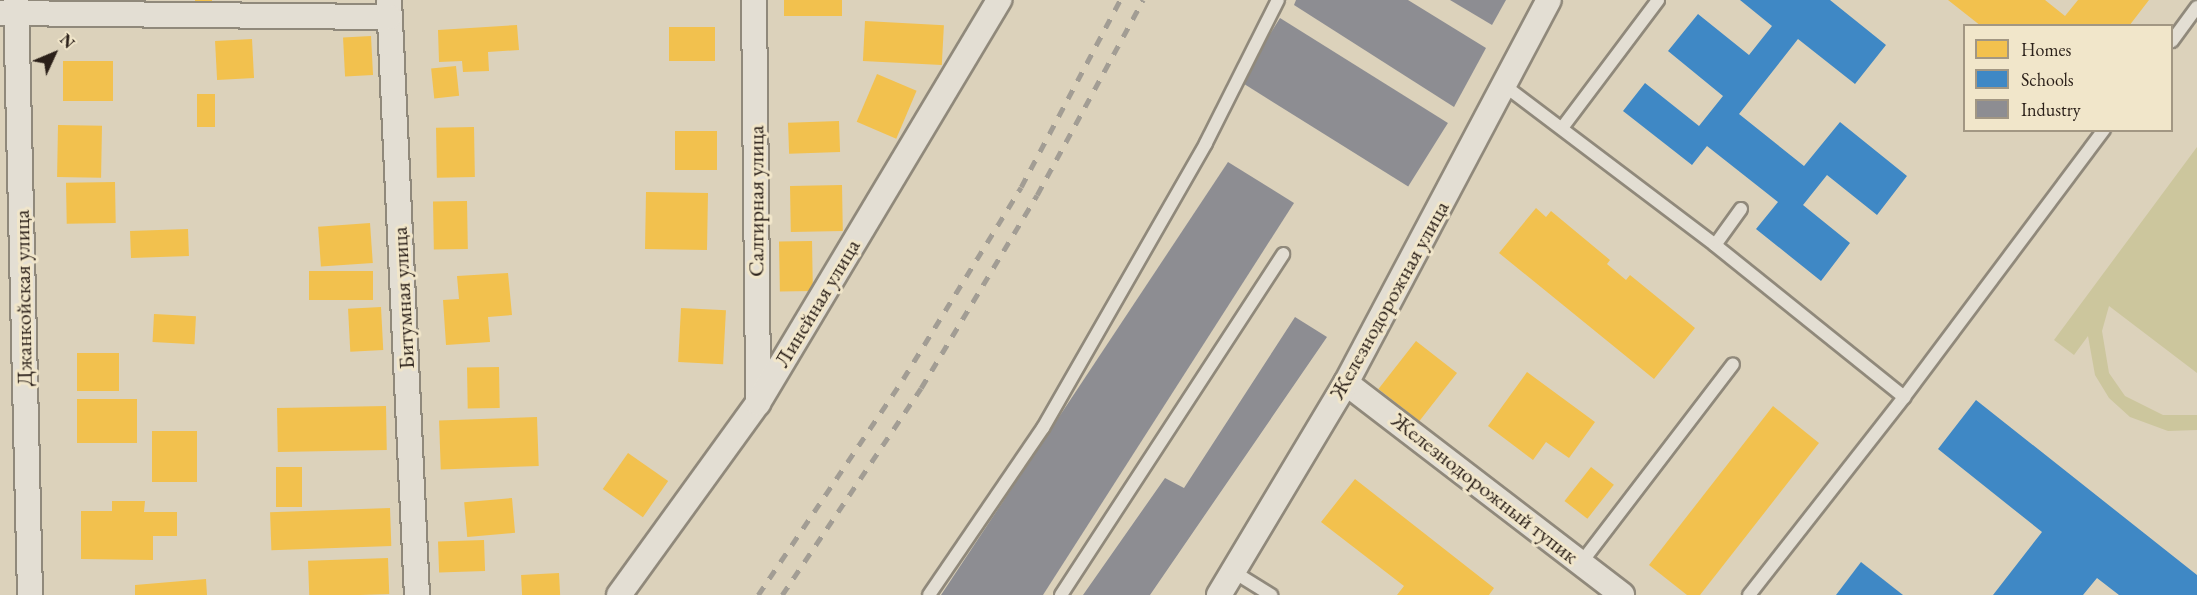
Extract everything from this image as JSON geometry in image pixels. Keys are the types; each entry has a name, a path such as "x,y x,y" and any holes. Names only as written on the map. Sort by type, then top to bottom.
{"street":[{"name":"Салгирная улица","path":"754,0 758,402"},
{"name":"Линейная улица","path":"619,595 758,402 999,0"},
{"name":"Железнодорожная улица","path":"1220,595 1346,383 1549,0"},
{"path":"10,8 389,8"},
{"name":"Джанкойская улица","path":"10,8 30,595"},
{"name":"Битумная улица","path":"389,8 417,595"},
{"name":"Железнодорожный тупик","path":"1346,383 1622,595"}],"lane":[{"path":"929,595 1043,428 1206,143 1278,0"},
{"path":"1562,128 1658,0"},
{"path":"2173,40 2197,7"},
{"path":"1505,86 1715,244 1904,398"},
{"path":"1749,595 1904,398 2103,132"},
{"path":"1715,244 1742,209"},
{"path":"1061,595 1283,254"},
{"path":"1581,563 1733,364"},
{"path":"1234,572 1271,595"}],"shaded area":[{"path":"2197,147 2197,373 2109,306 2102,331 2109,373 2125,396 2163,415 2197,415 2197,430 2168,431 2130,417 2109,398 2095,375 2088,336 2074,355 2054,340"}],"building: Homes":[{"path":"195,0 212,0 212,6 195,7"},
{"path":"784,0 842,0 842,16 784,16"},
{"path":"1948,0 2045,0 2065,16 2078,0 2149,0 2131,24 1978,24"},
{"path":"865,21 944,25 942,65 863,61"},
{"path":"517,25 519,50 488,52 489,71 463,72 462,61 439,62 438,30"},
{"path":"669,27 715,27 715,61 669,61"},
{"path":"371,36 373,75 345,76 343,37"},
{"path":"252,39 254,78 217,80 215,41"},
{"path":"63,61 113,61 113,101 63,101"},
{"path":"456,66 459,96 434,98 431,69"},
{"path":"877,74 917,91 896,139 857,122"},
{"path":"197,94 215,94 215,127 197,127"},
{"path":"839,121 840,152 789,154 788,123"},
{"path":"58,125 102,126 101,178 57,177"},
{"path":"474,127 475,177 437,178 436,128"},
{"path":"675,131 717,131 717,170 675,170"},
{"path":"115,182 116,223 67,224 66,183"},
{"path":"842,185 843,231 791,232 790,186"},
{"path":"646,192 708,193 707,250 645,249"},
{"path":"467,201 468,249 434,250 433,202"},
{"path":"1536,208 1546,217 1551,211 1610,260 1607,264 1626,280 1630,275 1695,328 1654,379 1499,253"},
{"path":"370,223 373,263 321,267 318,227"},
{"path":"188,229 189,256 131,258 130,231"},
{"path":"812,241 813,291 780,292 779,242"},
{"path":"309,271 373,271 373,300 309,300"},
{"path":"508,273 512,315 488,317 490,342 446,345 443,300 459,299 457,276"},
{"path":"381,307 383,350 350,352 348,309"},
{"path":"681,308 726,310 723,364 678,362"},
{"path":"154,314 196,316 194,344 153,342"},
{"path":"1416,341 1457,373 1419,421 1378,389"},
{"path":"77,353 119,353 119,391 77,391"},
{"path":"499,367 500,408 468,409 467,368"},
{"path":"1527,372 1595,422 1569,458 1546,442 1533,460 1488,426"},
{"path":"77,399 137,399 137,443 77,443"},
{"path":"386,406 387,450 278,452 277,408"},
{"path":"1773,406 1819,443 1700,595 1687,595 1649,565"},
{"path":"537,417 539,466 441,469 439,420"},
{"path":"152,431 197,431 197,482 152,482"},
{"path":"628,453 668,481 643,517 603,489"},
{"path":"276,467 302,467 302,507 276,507"},
{"path":"1591,467 1614,485 1587,519 1565,501"},
{"path":"1355,479 1494,588 1489,595 1397,595 1404,586 1321,522"},
{"path":"512,498 515,533 467,537 464,502"},
{"path":"112,501 145,501 144,512 177,512 177,536 153,536 153,560 81,559 81,511 112,511"},
{"path":"390,508 391,546 271,550 270,512"},
{"path":"484,540 485,571 439,573 438,542"},
{"path":"388,558 389,594 309,595 308,561"},
{"path":"559,573 560,595 522,595 521,575"},
{"path":"206,579 207,595 135,595 135,585"}],"building: Schools":[{"path":"1740,0 1830,0 1886,45 1855,84 1798,39 1739,114 1804,166 1840,122 1907,176 1877,215 1827,175 1803,205 1850,243 1821,281 1756,229 1778,202 1707,146 1692,165 1623,111 1645,83 1699,126 1723,96 1668,51 1698,14 1749,55 1772,26"},
{"path":"1976,400 2197,575 2197,595 2119,595 2097,578 2083,595 1993,595 2042,532 1938,449"},
{"path":"1861,562 1903,595 1836,595"}],"building: Industry":[{"path":"1296,0 1408,0 1486,48 1454,107 1294,5"},
{"path":"1450,0 1506,0 1492,25"},
{"path":"1280,18 1448,123 1408,187 1240,82"},
{"path":"1228,162 1294,203 1043,595 941,595"},
{"path":"1295,317 1327,337 1150,595 1083,595 1165,478 1184,488"}],"railway":[{"path":"758,595 903,379 1021,187 1120,0"},
{"path":"782,595 921,388 1037,195 1143,0"}]}
